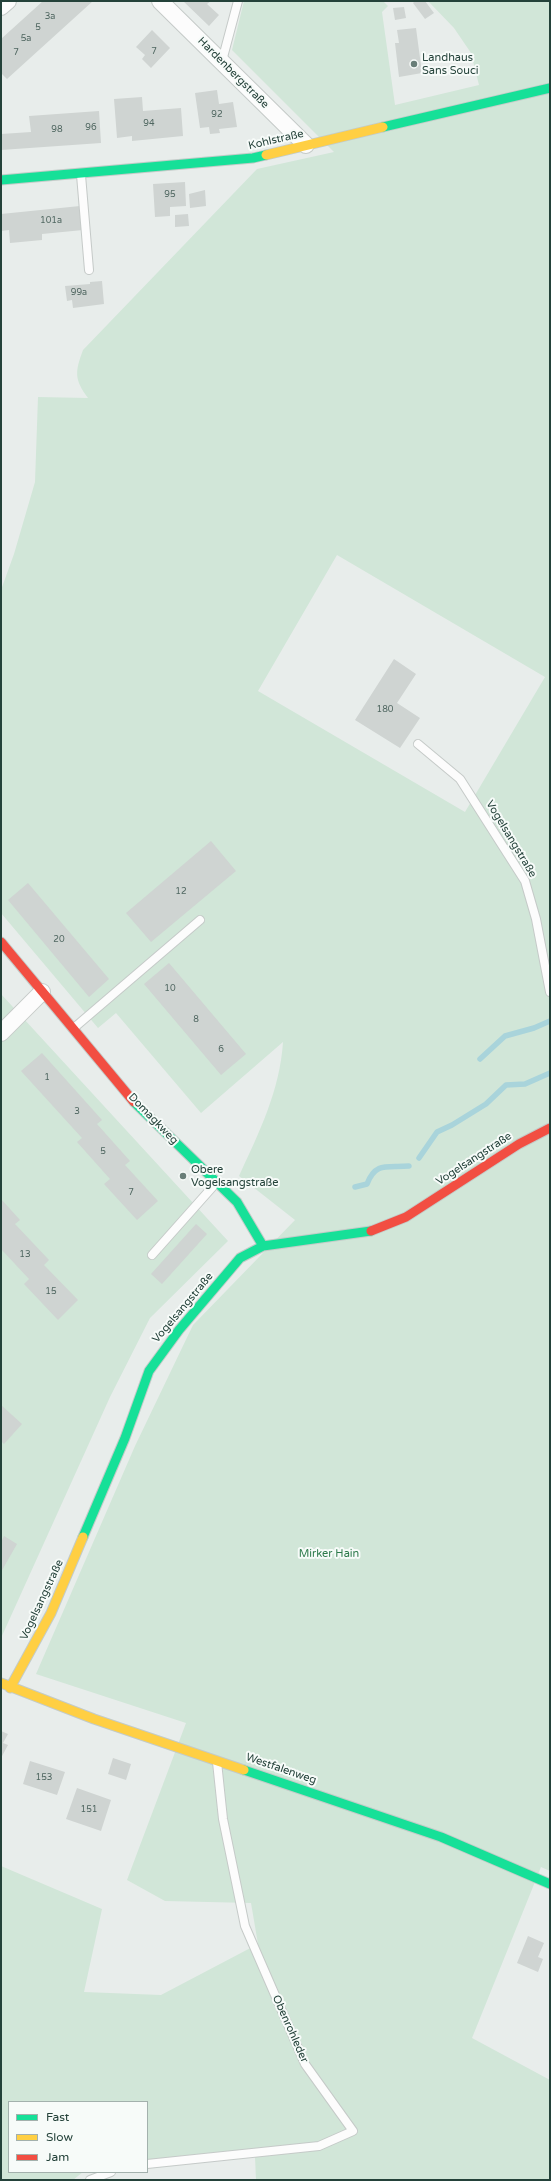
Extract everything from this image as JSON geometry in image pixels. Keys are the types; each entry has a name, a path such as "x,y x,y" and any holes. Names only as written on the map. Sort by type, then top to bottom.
{"street":[{"path":"1,7 8,1"},
{"name":"Hardenbergstraße","path":"160,1 306,145"},
{"name":"Kohlstraße","path":"1,180 81,175 253,158 550,88"},
{"name":"Domagkweg","path":"1,942 144,1113 218,1182 237,1202 263,1246"},
{"path":"1,1033 42,992"},
{"name":"Vogelsangstraße","path":"10,1688 51,1613 125,1438 149,1371 179,1330 240,1258 263,1246 367,1233 406,1217 519,1144 550,1128"},
{"name":"Westfalenweg","path":"1,1683 10,1688 94,1719 217,1759 441,1837 550,1884"}],"lane":[{"path":"222,61 238,1"},
{"path":"81,175 89,270"},
{"name":"Vogelsangstraße","path":"418,744 460,778 525,881 536,919 550,992"},
{"path":"74,1028 200,920"},
{"path":"152,1255 218,1182"},
{"name":"Obenrohleder","path":"148,2164 319,2146 353,2131 305,2064 244,1926 223,1819 217,1759"},
{"path":"90,2180 108,2173"}],"green space":[{"name":"Mirker Hain","path":"244,1 383,1 388,6 382,12 395,105 479,85 471,53 454,28 428,1 550,1 550,1871 541,1867 472,2038 550,2080 550,2180 256,2180 255,2157 187,2155 148,2161 148,2101 8,2101 8,2173 82,2173 73,2180 1,2180 1,1866 102,1909 84,1992 161,1995 258,1944 251,1903 165,1901 127,1880 186,1723 36,1674 135,1446 193,1325 295,1220 239,1176 261,1127 273,1094 278,1077 283,1042 201,1113 116,1013 98,1028 1,913 1,590 14,554 35,482 38,397 88,398 80,386 77,375 78,364 83,350 257,169 334,152 232,50","holes":["337,555 545,677 465,812 258,691"]},
{"path":"1,994 228,1241 150,1318 110,1397 1,1638"}],"building":[{"path":"43,1 93,1 7,79 1,73 1,39"},
{"path":"183,1 211,1 207,4 219,15 209,26"},
{"path":"415,1 425,1 434,13 425,19 413,3"},
{"path":"404,7 406,18 395,20 393,8"},
{"path":"416,28 422,73 399,77 395,43 399,43 397,30"},
{"path":"152,30 170,48 151,68 142,59 145,55 136,47"},
{"path":"217,90 219,104 233,102 237,127 219,129 220,133 210,134 209,127 200,128 195,93"},
{"path":"142,97 143,111 181,108 183,136 132,141 132,136 117,138 114,99"},
{"path":"99,111 101,143 1,150 1,134 31,132 29,116"},
{"path":"185,182 186,206 170,207 170,216 155,217 153,184"},
{"path":"205,190 206,206 190,208 189,194"},
{"path":"80,206 83,230 42,234 42,240 10,243 9,230 1,231 1,214"},
{"path":"188,214 189,226 175,227 175,215"},
{"path":"102,281 104,304 73,308 72,300 67,301 65,286 90,284 90,282"},
{"path":"394,659 416,674 397,703 420,718 400,748 355,720"},
{"path":"211,841 236,871 151,942 126,913"},
{"path":"28,883 109,979 89,997 8,900"},
{"path":"169,963 246,1054 221,1075 144,984"},
{"path":"42,1053 102,1120 97,1124 130,1161 125,1165 158,1201 137,1220 104,1184 110,1179 77,1142 82,1138 21,1071"},
{"path":"1,1199 20,1220 15,1224 49,1260 44,1265 78,1300 58,1320 24,1284 29,1279 1,1249"},
{"path":"196,1224 207,1234 162,1284 151,1274"},
{"path":"1,1405 22,1424 4,1444 1,1441"},
{"path":"4,1536 17,1544 1,1572 1,1542"},
{"path":"1,1731 8,1734 3,1743 8,1745 1,1758"},
{"path":"113,1758 131,1764 126,1780 108,1774"},
{"path":"30,1761 65,1772 57,1795 23,1784"},
{"path":"77,1788 111,1800 101,1831 66,1819"},
{"path":"528,1936 544,1943 538,1957 543,1959 538,1972 517,1963"}],"waterway":[{"path":"480,1059 505,1036 534,1028 550,1021"},
{"path":"419,1158 437,1132 452,1125 486,1104 506,1085 525,1084 550,1073"},
{"path":"355,1187 367,1184 374,1172 384,1167 409,1166"}],"traffic: fast":[{"path":"383,127 550,88"},
{"path":"1,180 253,158 266,155"},
{"path":"134,1102 237,1202 263,1246"},
{"path":"83,1537 125,1438 149,1371 179,1330 240,1258 263,1246 371,1231"},
{"path":"244,1770 441,1837 550,1884"}],"traffic: slow":[{"path":"266,155 383,127"},
{"path":"10,1688 51,1613 83,1537"},
{"path":"1,1683 94,1719 244,1770"}],"traffic: jam":[{"path":"1,942 134,1102"},
{"path":"371,1231 406,1217 519,1144 550,1128"}],"place":[{"name":"Landhaus Sans Souci","path":"414,64"},
{"name":"Obere Vogelsangstraße","path":"183,1176"}]}
